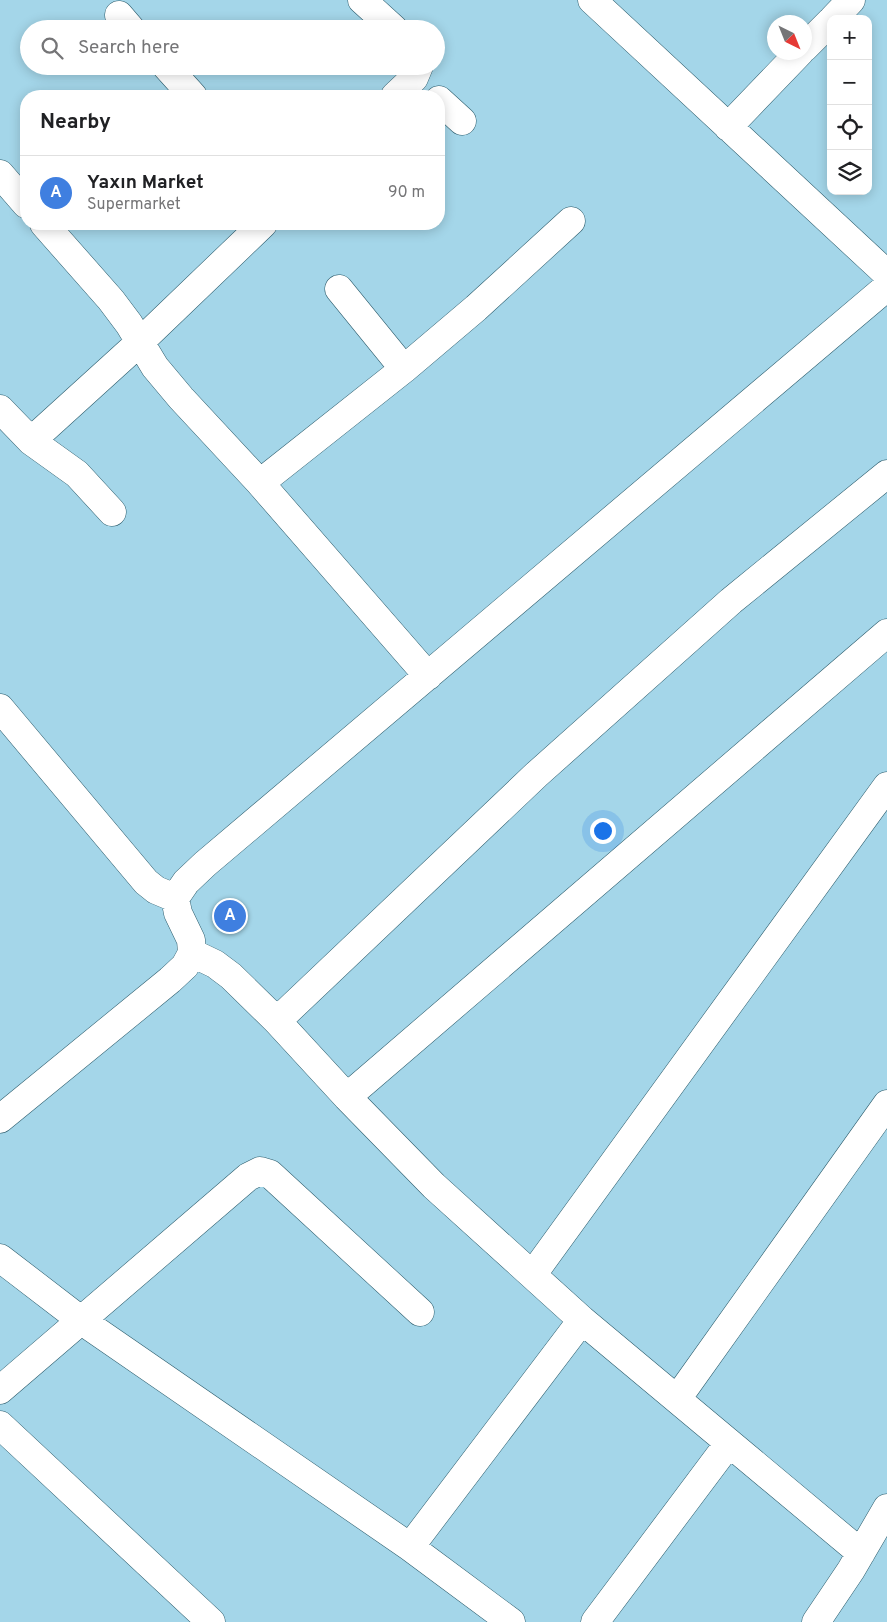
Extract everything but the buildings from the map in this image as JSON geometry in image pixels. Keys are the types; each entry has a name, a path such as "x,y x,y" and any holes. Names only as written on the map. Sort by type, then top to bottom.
{"street":[{"path":"362,0 384,20"},
{"path":"592,0 887,274"},
{"path":"837,15 851,0"},
{"path":"812,40 827,25"},
{"path":"728,126 792,60"},
{"path":"174,75 188,90"},
{"path":"409,80 425,90"},
{"path":"445,105 462,121"},
{"path":"0,174 20,197"},
{"path":"260,483 404,369 476,308 571,221"},
{"path":"49,230 111,300 129,324 155,367 181,398 260,483 428,676"},
{"path":"31,441 140,342 257,230"},
{"path":"0,1119 185,966 192,953 191,940 178,913 176,898 186,882 887,287"},
{"path":"339,289 404,369"},
{"path":"0,409 31,441 77,474 112,512"},
{"path":"277,1021 544,768 731,601 887,474"},
{"path":"348,1097 887,633"},
{"path":"0,708 146,882 156,890 176,898"},
{"path":"533,1274 887,786"},
{"path":"192,953 215,964 231,976 277,1021 434,1186 582,1320 861,1553"},
{"path":"677,1399 887,1104"},
{"path":"0,1390 248,1177 260,1171 270,1174 420,1312"},
{"path":"0,1258 82,1321 410,1547 511,1622"},
{"path":"410,1547 582,1320"},
{"path":"0,1425 211,1622"},
{"path":"595,1622 729,1443"},
{"path":"816,1622 861,1553 887,1508"}],"place":[{"name":"Yaxın Market","path":"230,916"}]}
